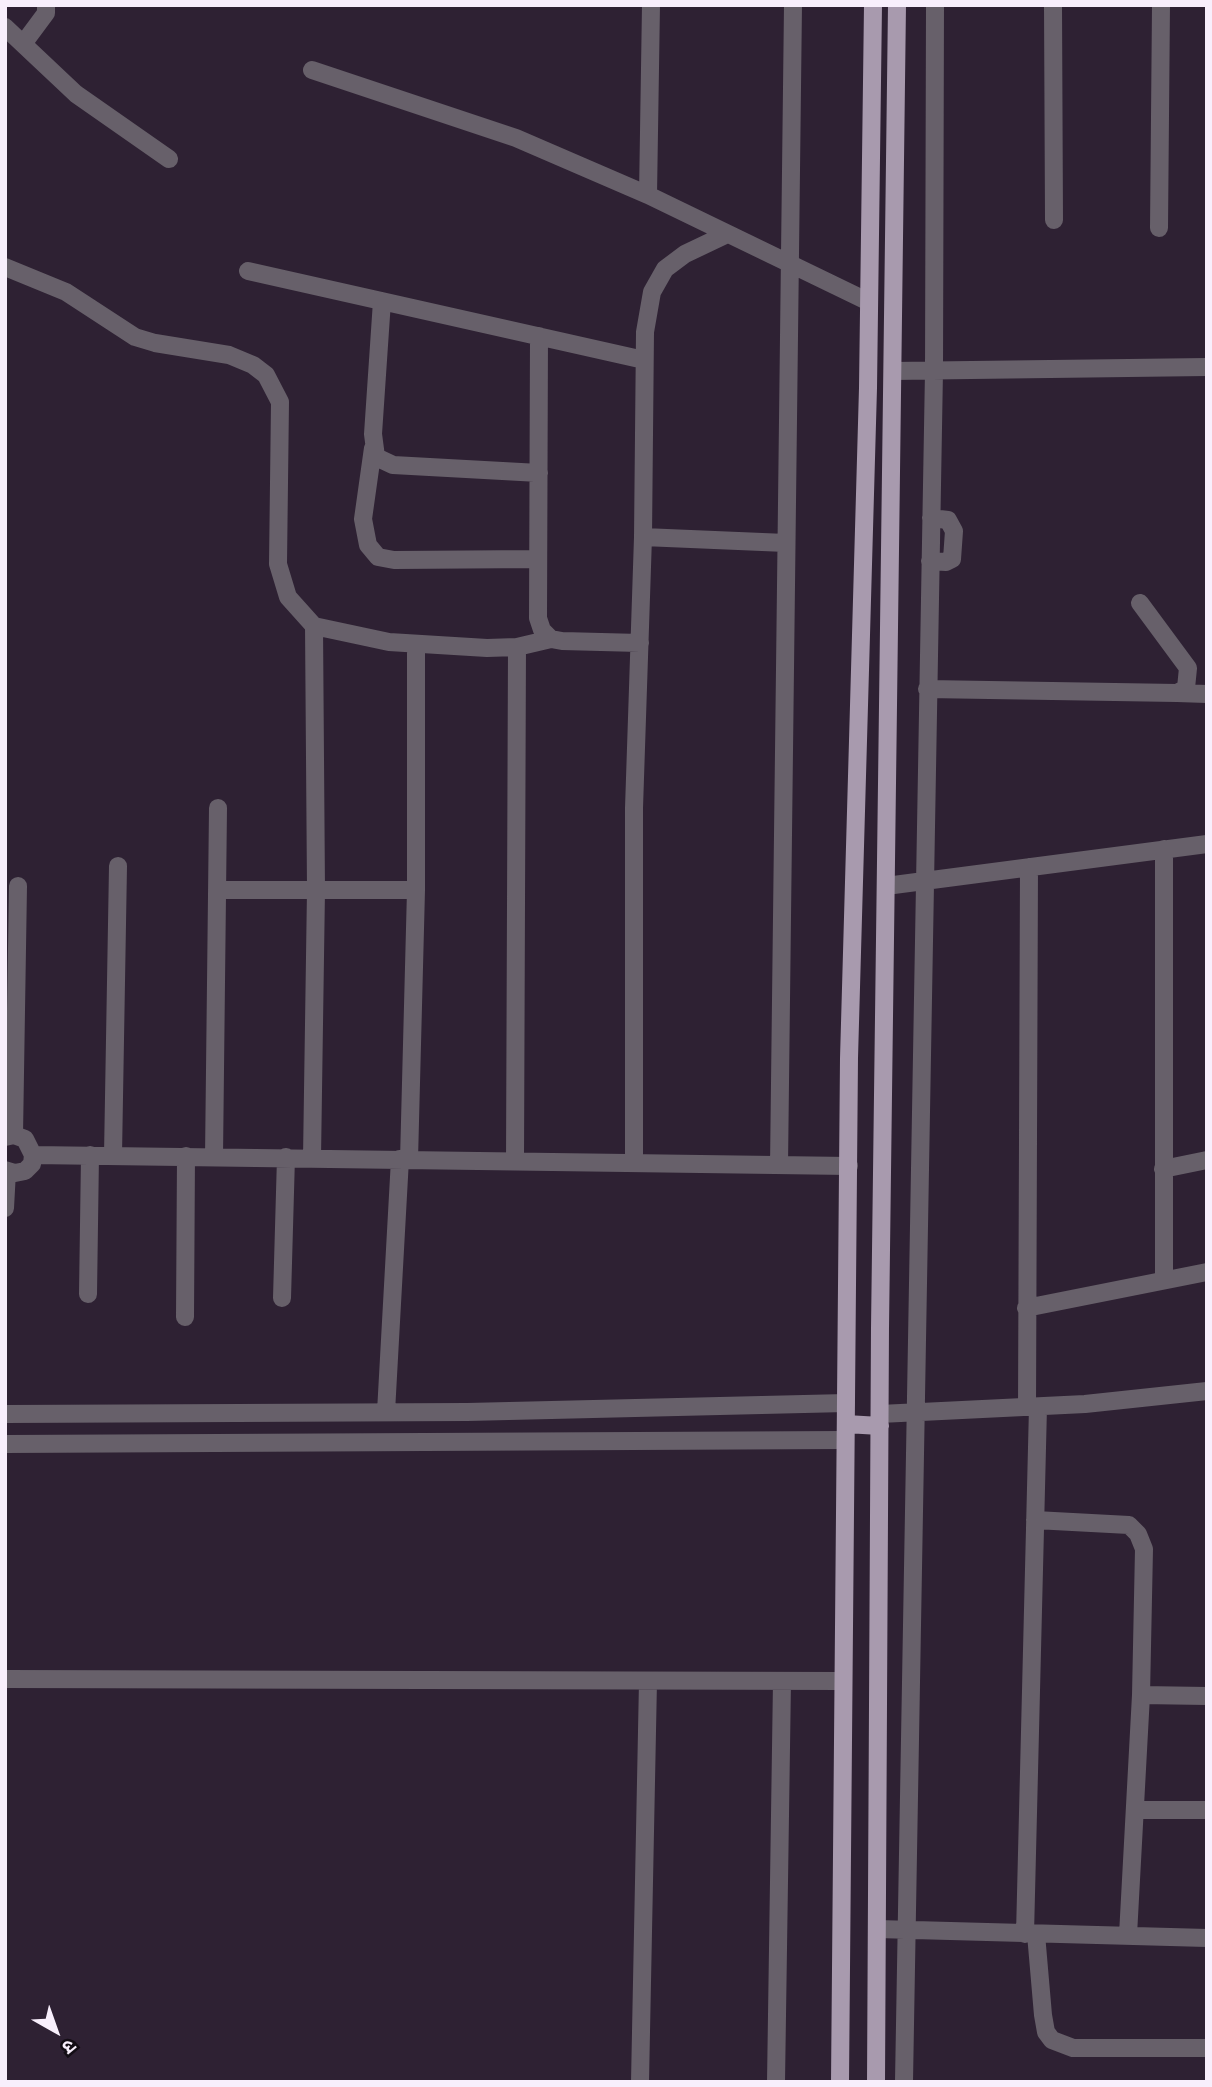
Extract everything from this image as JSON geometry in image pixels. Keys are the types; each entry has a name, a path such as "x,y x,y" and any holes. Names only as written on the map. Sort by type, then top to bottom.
{"main road":[{"path":"840,2082 849,1166 869,302 873,5"},
{"path":"876,2082 880,1420 897,5"},
{"path":"846,1432 880,1420"}],"street":[{"path":"23,44 46,13 46,5"},
{"path":"648,195 651,5"},
{"path":"779,1165 793,5"},
{"path":"904,2082 918,1413 924,881 934,371 934,5"},
{"path":"1053,5 1054,220"},
{"path":"1159,228 1161,5"},
{"path":"5,27 76,94 169,159"},
{"path":"312,70 516,138 648,195 869,302"},
{"path":"634,1163 634,808 643,537 645,332 652,292 665,269 685,254 727,234"},
{"path":"5,267 66,292 135,337 155,343 229,355 253,365 266,375 281,402 278,564 288,597 314,626 337,633 416,644 517,646 551,639 640,643"},
{"path":"248,271 645,360"},
{"path":"382,301 373,448 363,519 368,545 379,557 394,560 538,559"},
{"path":"539,336 538,618 542,630 551,639"},
{"path":"893,371 1207,367"},
{"path":"373,448 376,457 393,465 539,472"},
{"path":"643,537 786,543"},
{"path":"1140,604 1188,668 1186,688 1177,694"},
{"path":"312,1158 316,890 314,626"},
{"path":"386,1412 405,1159 416,890 416,644"},
{"path":"515,1161 517,646"},
{"path":"927,689 1207,694"},
{"path":"215,1157 218,808"},
{"path":"886,886 1207,844"},
{"path":"1164,849 1164,1280"},
{"path":"113,1155 118,866"},
{"path":"1028,867 1026,1308 1035,1520 1030,1934 1046,2032 1052,2040 1073,2048 1207,2048"},
{"path":"5,1208 6,1171 25,1171 32,1164 33,1155 28,1142 10,1136 18,886"},
{"path":"217,890 416,890"},
{"path":"33,1155 849,1166"},
{"path":"88,1294 90,1155"},
{"path":"185,1317 186,1156"},
{"path":"282,1298 286,1157"},
{"path":"1163,1169 1207,1160"},
{"path":"1026,1308 1207,1272"},
{"path":"880,1420 918,1413 1032,1407 1207,1391"},
{"path":"5,1414 386,1412 846,1403"},
{"path":"5,1444 215,1446 846,1432"},
{"path":"1035,1520 1129,1525 1139,1534 1144,1549 1146,1574 1141,1695 1128,1935"},
{"path":"5,1679 843,1681"},
{"path":"640,2082 648,1681"},
{"path":"776,2082 782,1681"},
{"path":"1141,1695 1207,1696"},
{"path":"1135,1810 1207,1810"},
{"path":"877,1929 1207,1938"}]}
